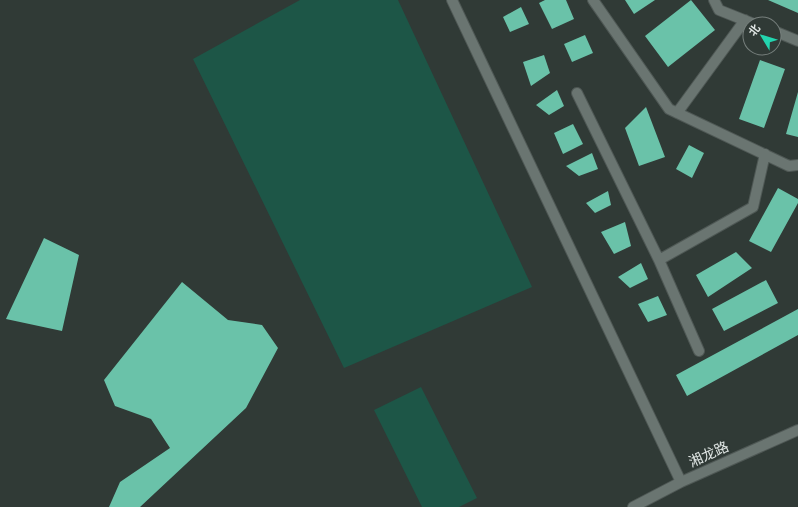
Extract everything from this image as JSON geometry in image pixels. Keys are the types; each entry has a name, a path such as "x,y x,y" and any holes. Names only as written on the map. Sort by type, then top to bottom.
{"street":[{"path":"452,0 681,482"},
{"path":"593,0 669,109 789,166 798,165"},
{"path":"714,0 719,10 742,19"},
{"path":"677,112 742,32"},
{"path":"782,35 798,41"},
{"path":"577,93 659,260 699,351"},
{"path":"659,260 753,207 765,154"},
{"name":"湘龙路","path":"633,507 681,482 798,430"}],"green space":[{"path":"300,0 398,0 532,287 344,368 193,59"},
{"path":"421,387 477,498 459,507 422,507 374,410"}],"building":[{"path":"545,0 566,0 574,19 552,29 539,3"},
{"path":"625,0 655,0 634,14"},
{"path":"691,0 715,30 668,67 645,36"},
{"path":"768,0 798,0 798,13"},
{"path":"521,7 529,24 510,32 503,17"},
{"path":"585,35 593,53 572,62 564,44"},
{"path":"544,55 550,73 531,86 523,62"},
{"path":"760,60 785,69 764,128 739,119"},
{"path":"557,90 564,106 549,115 536,105"},
{"path":"798,92 798,137 786,134"},
{"path":"646,107 665,157 639,166 625,128"},
{"path":"573,124 583,144 563,154 554,133"},
{"path":"689,145 704,153 692,178 676,169"},
{"path":"592,153 598,169 579,176 566,166"},
{"path":"778,188 798,199 798,203 771,252 749,241"},
{"path":"608,191 611,205 595,213 586,203"},
{"path":"625,222 631,246 614,254 601,232"},
{"path":"44,238 79,255 62,331 6,319"},
{"path":"736,252 752,268 708,297 696,275"},
{"path":"641,263 648,279 630,288 618,277"},
{"path":"766,280 778,303 724,331 712,309"},
{"path":"182,282 228,320 262,325 278,348 246,408 140,507 109,507 120,482 170,448 151,419 115,406 104,380"},
{"path":"658,296 667,315 648,322 638,304"},
{"path":"798,309 798,335 687,396 676,375"}]}
